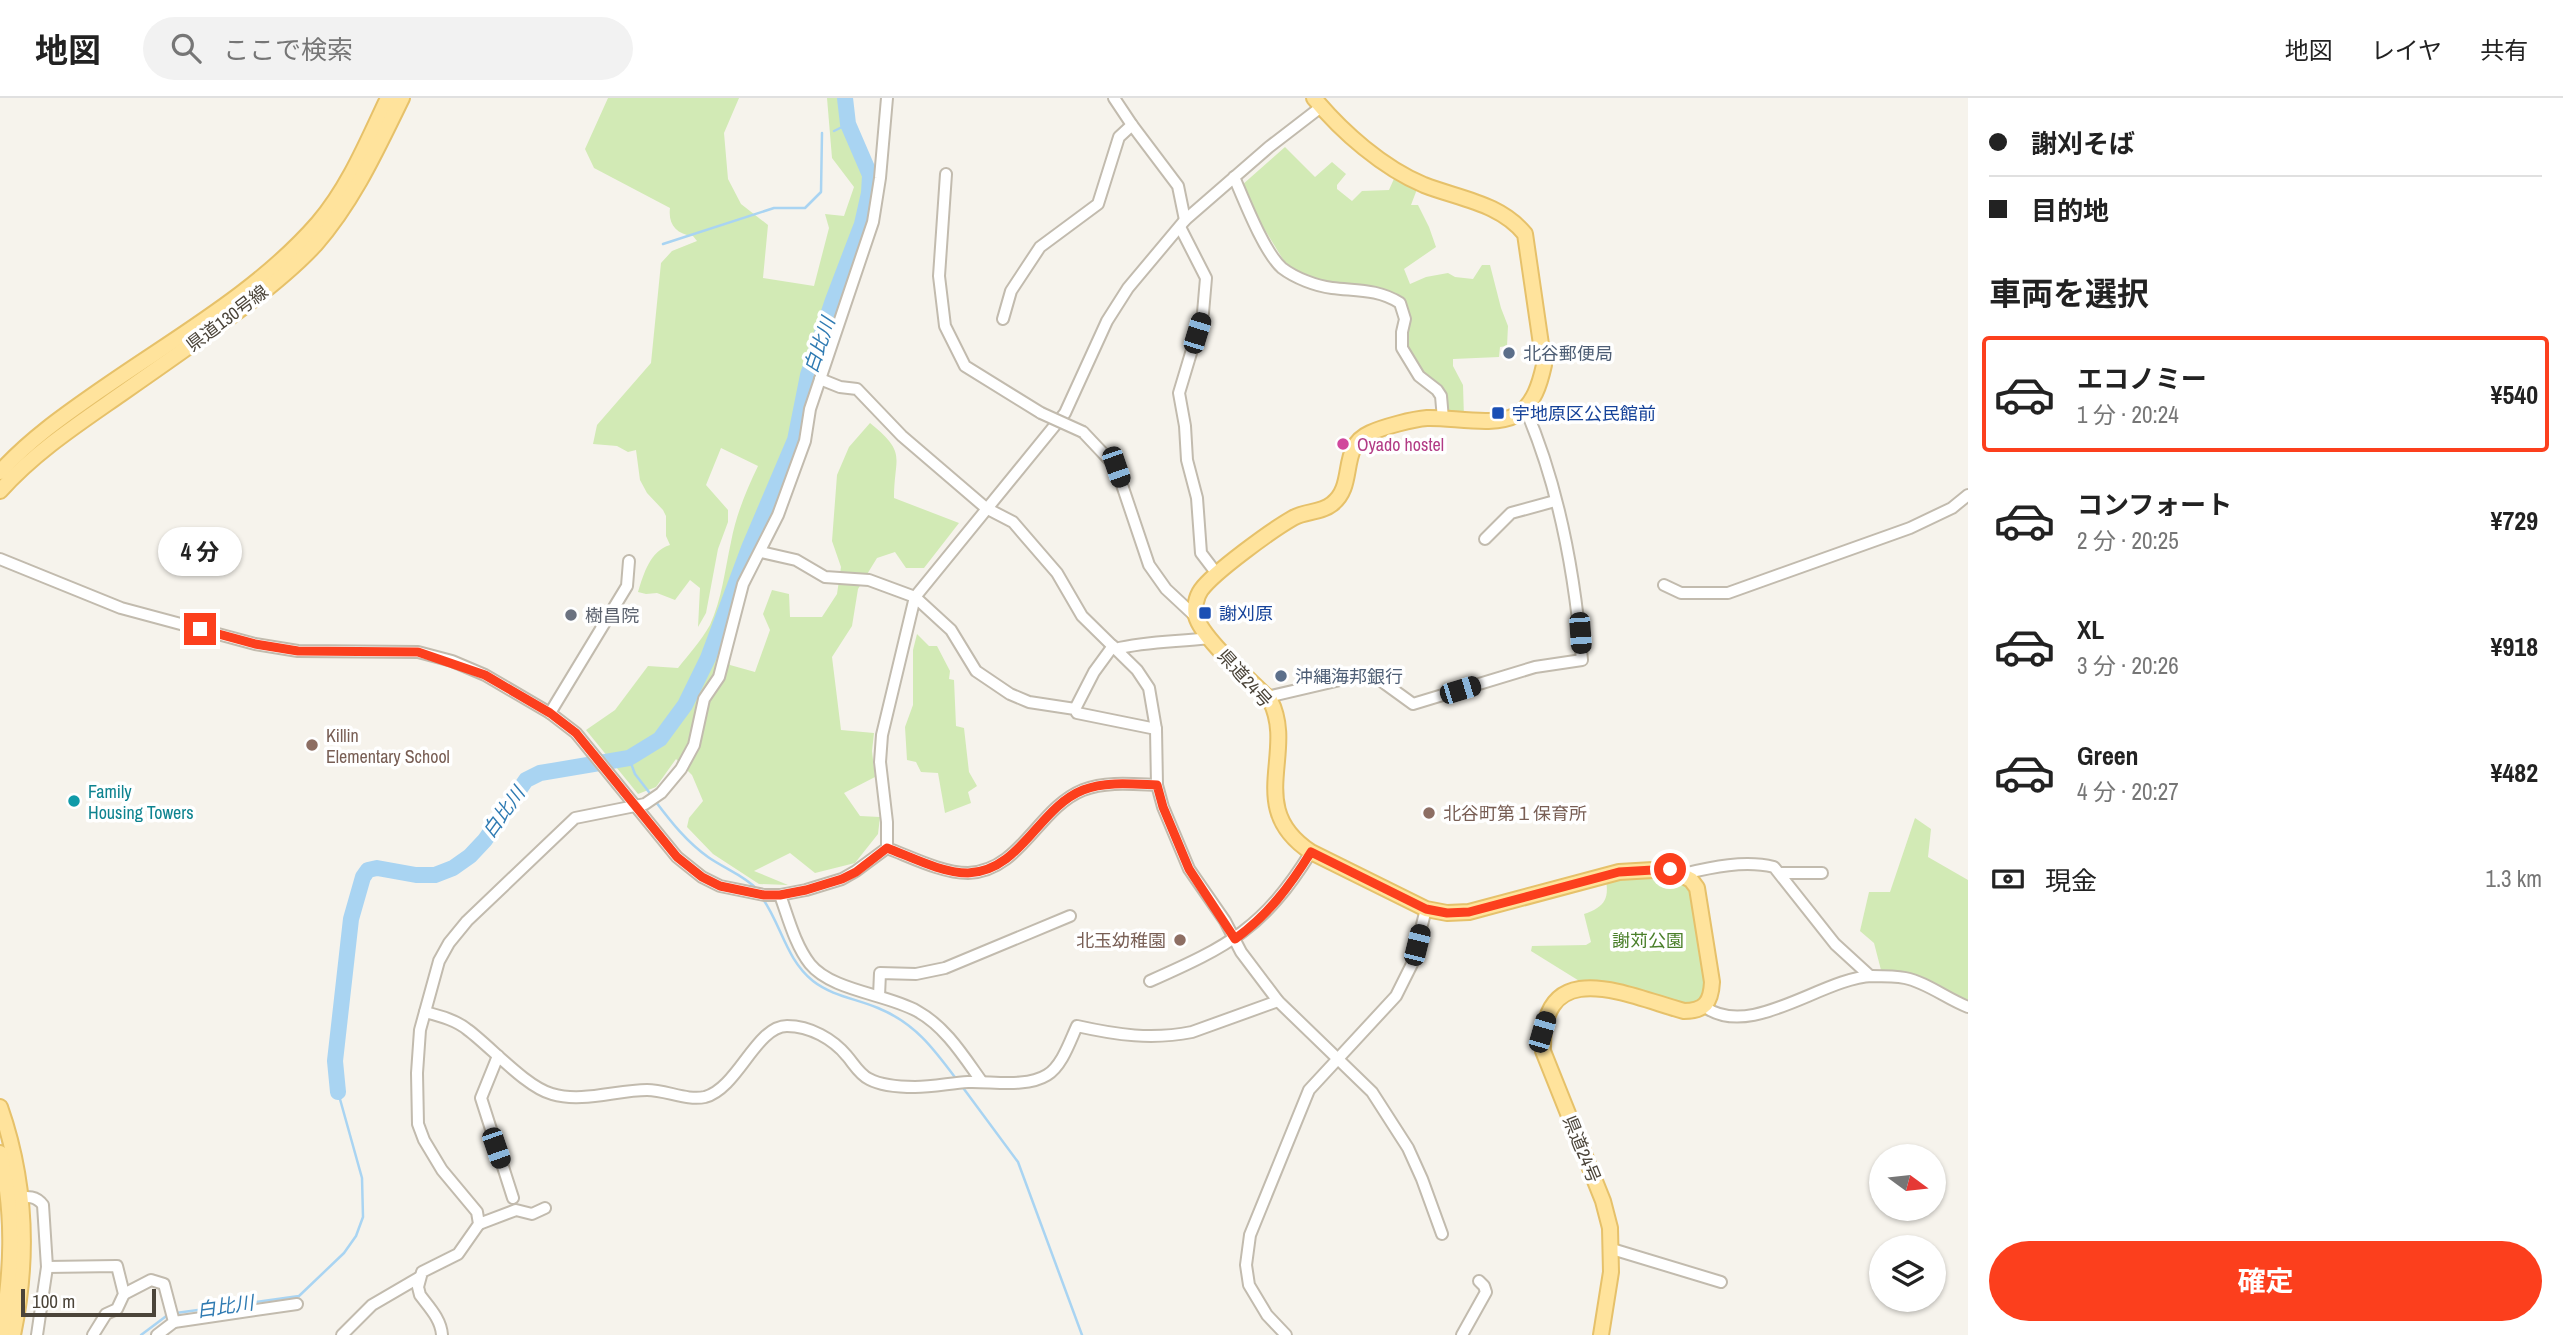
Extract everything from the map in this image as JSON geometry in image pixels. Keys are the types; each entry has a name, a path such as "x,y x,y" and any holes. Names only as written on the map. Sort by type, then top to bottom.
{"main road":[{"name":"県道130号線","path":"0,472 47,427 236,295 295,247 319,222 343,187 388,98"},
{"name":"県道130号線","path":"0,491 19,470 55,439 193,345 264,292 298,262 321,237 353,194 402,98"},
{"path":"1196,617 1196,601 1200,591 1217,574 1294,517 1327,508 1336,502 1343,493 1351,449 1359,440 1371,432 1424,418 1506,420 1525,408 1539,385 1544,365 1525,234 1516,222 1499,211 1423,184 1378,160 1318,102"},
{"name":"県道24号","path":"1196,617 1209,638 1268,697 1273,707 1278,724 1275,787 1281,818 1284,827 1296,842 1311,852 1426,909 1447,913 1469,912 1619,872 1670,869 1683,874"},
{"path":"1683,874 1697,888 1713,982 1712,997 1705,1007"},
{"name":"県道24号","path":"1601,1335 1612,1249 1604,1201 1543,1051 1542,1032 1548,1013 1556,1000 1569,991 1583,987 1600,988 1684,1011 1705,1007"},
{"path":"0,1107 10,1142 24,1259 13,1335"},
{"path":"0,1153 15,1198 7,1300 1,1335"}],"street":[{"path":"342,1335 353,1330 372,1305 420,1277 426,1269 458,1254 478,1224 477,1212 442,1170 418,1124 417,1055 439,961 449,943 467,920 575,818 641,805 661,793 681,769 694,745 704,699 719,677 743,584 778,515 805,441 810,409 873,222 887,98"},
{"path":"1114,98 1178,186 1182,224 1206,278 1203,313 1179,393 1187,460 1197,498 1201,554 1217,574"},
{"path":"887,848 887,822 880,762 882,735 915,597 1065,413 1107,321 1128,288 1182,224 1318,102"},
{"path":"1003,319 1011,290 1040,247 1098,204 1119,137 1132,125"},
{"path":"946,174 939,276 945,326 965,366 1041,413 1083,432 1116,467 1149,565 1166,589 1196,617"},
{"path":"1234,177 1256,226 1276,261 1284,269 1316,285 1377,292 1400,303 1405,319 1402,348 1419,376 1441,396 1443,419"},
{"path":"820,379 840,387 857,389 902,436 986,508 1013,522 1057,573 1082,616 1137,670 1149,688 1156,729 1157,785 1163,807 1189,869 1241,952 1278,1000 1372,1092 1408,1148 1442,1234"},
{"path":"1268,697 1284,691 1366,674 1373,675 1413,704 1535,667 1581,660 1578,606 1555,501 1541,445 1525,408"},
{"path":"1664,585 1681,593 1728,593 1910,528 1952,508 1968,495"},
{"path":"1485,539 1511,513 1555,501"},
{"path":"761,552 796,560 825,577 869,580 915,597 951,631 976,671 1010,694 1030,702 1075,709 1077,713 1156,729"},
{"path":"1,559 121,608 255,644 298,651 418,652 485,675 550,713 576,733 609,774 641,805 677,857 691,870 720,886 753,894 776,895 842,879 856,872 887,848"},
{"path":"550,713 627,586 629,561"},
{"path":"1075,709 1094,672 1114,647 1162,640 1209,638"},
{"path":"887,848 958,872 985,870 1007,859 1049,814 1082,790 1118,784 1157,785"},
{"path":"1150,981 1211,953 1258,921 1280,898 1311,852"},
{"path":"1683,874 1712,867 1762,864 1774,867 1835,944 1857,965 1861,976 1865,977"},
{"path":"1780,873 1822,873"},
{"path":"776,895 810,964 835,981 901,1003 930,1019 953,1042 982,1082"},
{"path":"1286,1335 1267,1315 1249,1285 1247,1250 1262,1203 1309,1090 1396,996 1412,964 1426,909"},
{"path":"879,996 880,974 916,974 945,968 1070,916"},
{"path":"1705,1007 1715,1014 1759,1016 1815,992 1865,977 1905,978 1968,1007"},
{"path":"425,1012 467,1029 542,1091 558,1096 656,1090 705,1097 725,1085 773,1030 787,1026 813,1032 836,1043 861,1075 871,1080 914,1087 1018,1081 1046,1076 1060,1061 1077,1026 1135,1037 1178,1035 1278,1000"},
{"path":"498,1056 481,1098 513,1198"},
{"path":"15,1198 32,1196 39,1199 43,1205 47,1267 37,1335"},
{"path":"478,1224 495,1220 516,1210 532,1214 545,1208"},
{"path":"1612,1249 1721,1283"},
{"path":"47,1267 117,1266 124,1294"},
{"path":"420,1277 420,1295 442,1327 442,1335"},
{"path":"93,1335 106,1314 117,1308 124,1294 151,1280 164,1283 173,1321"},
{"path":"1462,1335 1486,1292 1479,1281"},
{"path":"157,1335 173,1321 297,1304"}],"green space":[{"path":"608,98 739,98 724,133 728,179 741,204 768,225 763,278 814,286 829,228 825,214 844,216 854,187 832,158 827,98 838,98 842,126 873,176 872,200 862,238 818,362 795,451 732,601 721,641 730,665 755,672 770,630 763,614 772,590 789,594 790,617 822,617 837,594 841,567 832,541 837,475 849,447 870,423 894,449 894,498 959,523 924,568 906,568 895,552 877,558 858,589 852,626 832,657 841,730 874,733 872,751 875,777 844,793 860,816 880,817 878,834 855,863 815,873 790,853 754,871 788,885 759,884 713,854 687,827 689,818 703,801 692,775 676,759 656,787 638,794 586,730 615,710 648,666 678,668 710,625 720,594 733,532 758,466 721,448 706,485 728,510 728,522 718,549 706,613 698,627 700,588 690,580 675,600 657,593 638,592 645,570 653,557 670,545 666,536 666,516 640,480 636,450 628,452 617,446 593,444 597,425 651,363 661,263 672,251 697,241 693,236 674,227 670,219 670,208 594,168 585,149"},
{"path":"1285,147 1315,177 1332,162 1346,174 1337,189 1352,201 1362,191 1389,190 1397,172 1419,184 1411,205 1418,205 1436,247 1404,269 1410,284 1426,277 1448,273 1455,277 1473,279 1482,265 1490,265 1508,326 1507,346 1500,347 1499,357 1453,359 1453,366 1463,385 1464,418 1443,418 1442,398 1405,352 1398,302 1328,287 1287,266 1254,212 1242,185"},
{"path":"917,634 929,646 937,646 950,671 949,679 954,680 956,726 964,728 969,772 977,786 968,792 971,803 945,813 938,773 921,772 916,762 907,760 905,727 913,705 913,650"},
{"path":"1915,818 1931,829 1928,857 1968,880 1968,1000 1896,971 1881,970 1874,943 1860,931 1869,892 1890,892"},
{"name":"謝苅公園","path":"1670,869 1691,880 1712,982 1705,1007 1589,987 1531,951 1532,946 1586,945 1591,942 1584,914 1597,908 1605,900 1605,876"}],"waterway":[{"name":"白比川","path":"338,1092 335,1061 351,919 363,877 368,870 377,868 416,875 435,875 453,868 470,856 485,840 526,780 540,773 629,758 660,739 685,705 708,658 749,548 795,440 808,375 862,224 870,175 848,124 845,98"},
{"path":"834,131 848,124"},
{"path":"663,244 774,208 805,208 821,192 822,133"},
{"path":"629,758 635,774 652,796"},
{"path":"656,802 700,851 747,880 758,890"},
{"path":"763,899 796,963 813,981 828,990 878,1008 903,1021 932,1048 957,1080"},
{"path":"961,1085 1018,1162 1082,1335"},
{"name":"白比川","path":"176,1313 299,1296 344,1253 356,1236 363,1217 362,1178 338,1092"},
{"name":"白比川","path":"141,1335 169,1314"}],"place":[{"name":"北谷郵便局","path":"1509,353"},
{"name":"宇地原区公民館前","path":"1498,413"},
{"name":"Oyado hostel","path":"1343,444"},
{"name":"謝刈原","path":"1205,613"},
{"name":"樹昌院","path":"571,615"},
{"name":"沖縄海邦銀行","path":"1281,676"},
{"name":"Killin Elementary School","path":"312,745"},
{"name":"Family Housing Towers","path":"74,801"},
{"name":"北谷町第１保育所","path":"1429,813"},
{"name":"北玉幼稚園","path":"1180,940"}],"route":[{"path":"200,629 255,644 298,651 418,652 485,675 550,713 576,733 683,863 710,882 753,894 780,895 842,879 856,872 887,848 958,872 985,870 1007,859 1061,803 1082,790 1118,784 1157,785 1163,807 1189,869 1235,939 1251,928 1280,898 1311,852 1426,909 1447,913 1469,912 1619,872 1670,869"}]}
